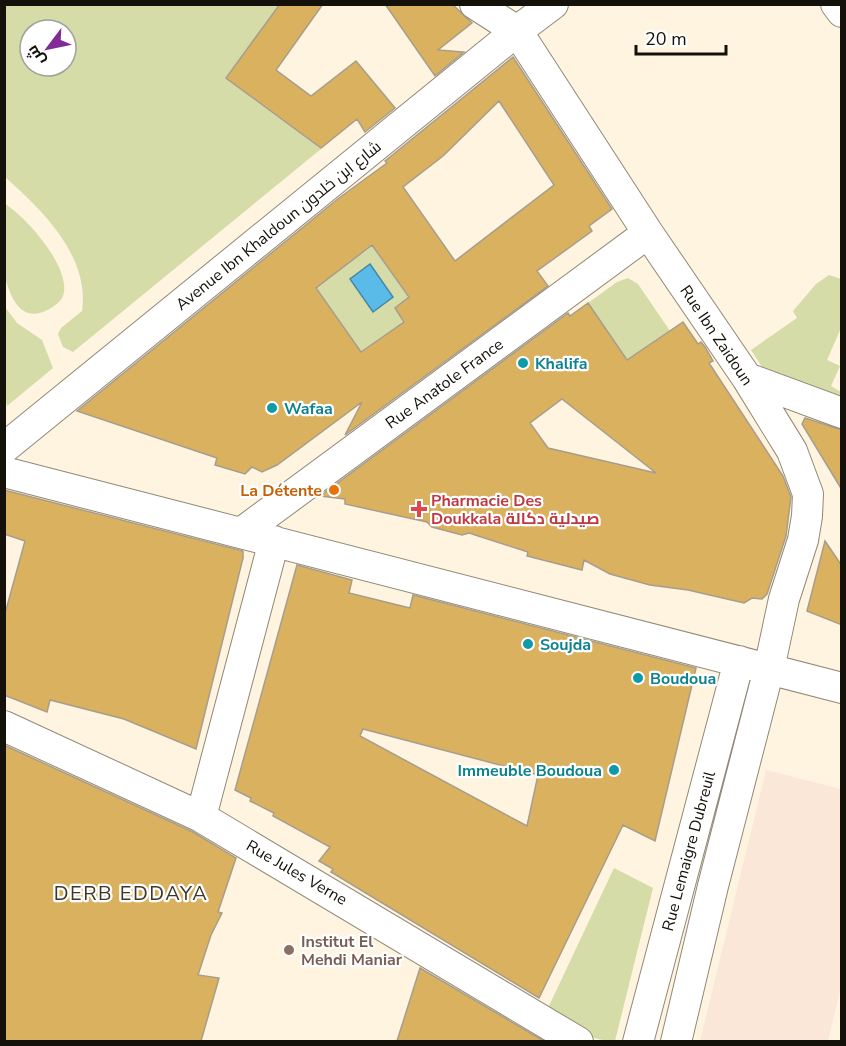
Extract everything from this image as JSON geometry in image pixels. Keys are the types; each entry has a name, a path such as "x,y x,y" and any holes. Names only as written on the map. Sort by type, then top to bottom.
{"street":[{"path":"475,4 517,31"},
{"name":"Avenue Ibn Khaldoun شارع ابن خلدون","path":"4,448 553,4"},
{"path":"836,4 842,12"},
{"name":"Rue Ibn Zaidoun","path":"517,31 648,233 747,378 792,451 808,494 807,516 803,540 784,599 769,669"},
{"name":"Rue Anatole France","path":"241,533 648,233"},
{"path":"747,378 842,413"},
{"path":"4,472 842,688"},
{"path":"201,817 274,541"},
{"name":"Rue Lemaigre Dubreuil","path":"638,1041 739,661"},
{"name":"Rue Lemaigre Dubreuil","path":"676,1041 769,669"},
{"name":"Rue Jules Verne","path":"4,726 201,817 578,1041"}],"shaded area":[{"path":"766,770 841,789 842,983 828,1041 700,1041"}],"green space":[{"path":"5,5 280,5 226,78 321,149 73,352 63,347 58,334 61,328 82,311 83,291 79,272 60,236 34,204 5,177"},
{"path":"4,203 34,230 53,255 59,268 63,281 62,298 44,312 35,314 21,309 8,287 3,259"},
{"path":"372,245 409,297 395,308 404,322 346,362 338,320 316,288"},
{"path":"829,275 841,279 841,328 827,360 840,366 831,386 841,392 841,404 764,370 751,350 797,318 793,311 816,284"},
{"path":"628,278 638,284 670,331 611,373 570,316 617,282"},
{"path":"5,307 17,323 42,340 53,368 7,406 4,392"},
{"path":"614,868 653,888 615,1041 597,1039 578,1032 561,1022 548,1008"}],"water":[{"path":"370,264 393,297 373,312 350,279"}],"building":[{"path":"280,4 323,4 276,70 311,96 356,61 395,108 365,132 357,119 321,148 226,78"},
{"path":"385,4 452,4 472,23 438,50 464,52 435,76"},
{"path":"513,57 612,209 589,226 592,231 537,271 548,286 345,435 362,402 277,465 262,472 252,467 245,474 215,465 217,458 77,411 339,198 387,163 385,161","holes":["499,101 554,185 455,261 403,187 443,156","372,245 409,297 395,308 404,322 361,352 316,288"]},
{"path":"588,303 627,360 683,322 698,344 701,342 705,347 713,361 709,363 783,476 791,497 786,536 767,594 762,599 752,598 744,603 688,590 650,585 610,574 584,560 582,570 527,556 528,552 469,533 462,535 432,527 427,522 345,504 345,499 320,496 568,313 570,316","holes":["562,399 656,473 548,448 530,423"]},
{"path":"805,418 842,430 842,490 802,424"},
{"path":"4,490 243,551 196,749 124,719 50,700 47,712 4,695 4,617 25,541 4,534"},
{"path":"825,541 842,566 842,625 807,611"},
{"path":"297,565 352,580 349,593 410,608 413,595 696,668 655,841 623,825 539,998 331,872 333,869 319,861 330,847 273,816 274,813 250,801 251,798 235,790","holes":["363,729 538,775 527,826 360,736"]},
{"path":"4,745 193,832 236,858 218,912 222,913 211,935 198,975 219,978 201,1041 4,1041"},
{"path":"420,968 544,1041 397,1041"}],"place":[{"name":"Khalifa","path":"523,363"},
{"name":"Wafaa","path":"272,408"},
{"name":"La Détente","path":"334,490"},
{"name":"Pharmacie Des Doukkala صيدلية دكالة","path":"419,509"},
{"name":"Soujda","path":"528,644"},
{"name":"Boudoua","path":"638,678"},
{"name":"Immeuble Boudoua","path":"614,770"},
{"name":"Institut El Mehdi Maniar","path":"289,950"}],"district":[{"name":"DERB EDDAYA","path":"131,893"}]}
